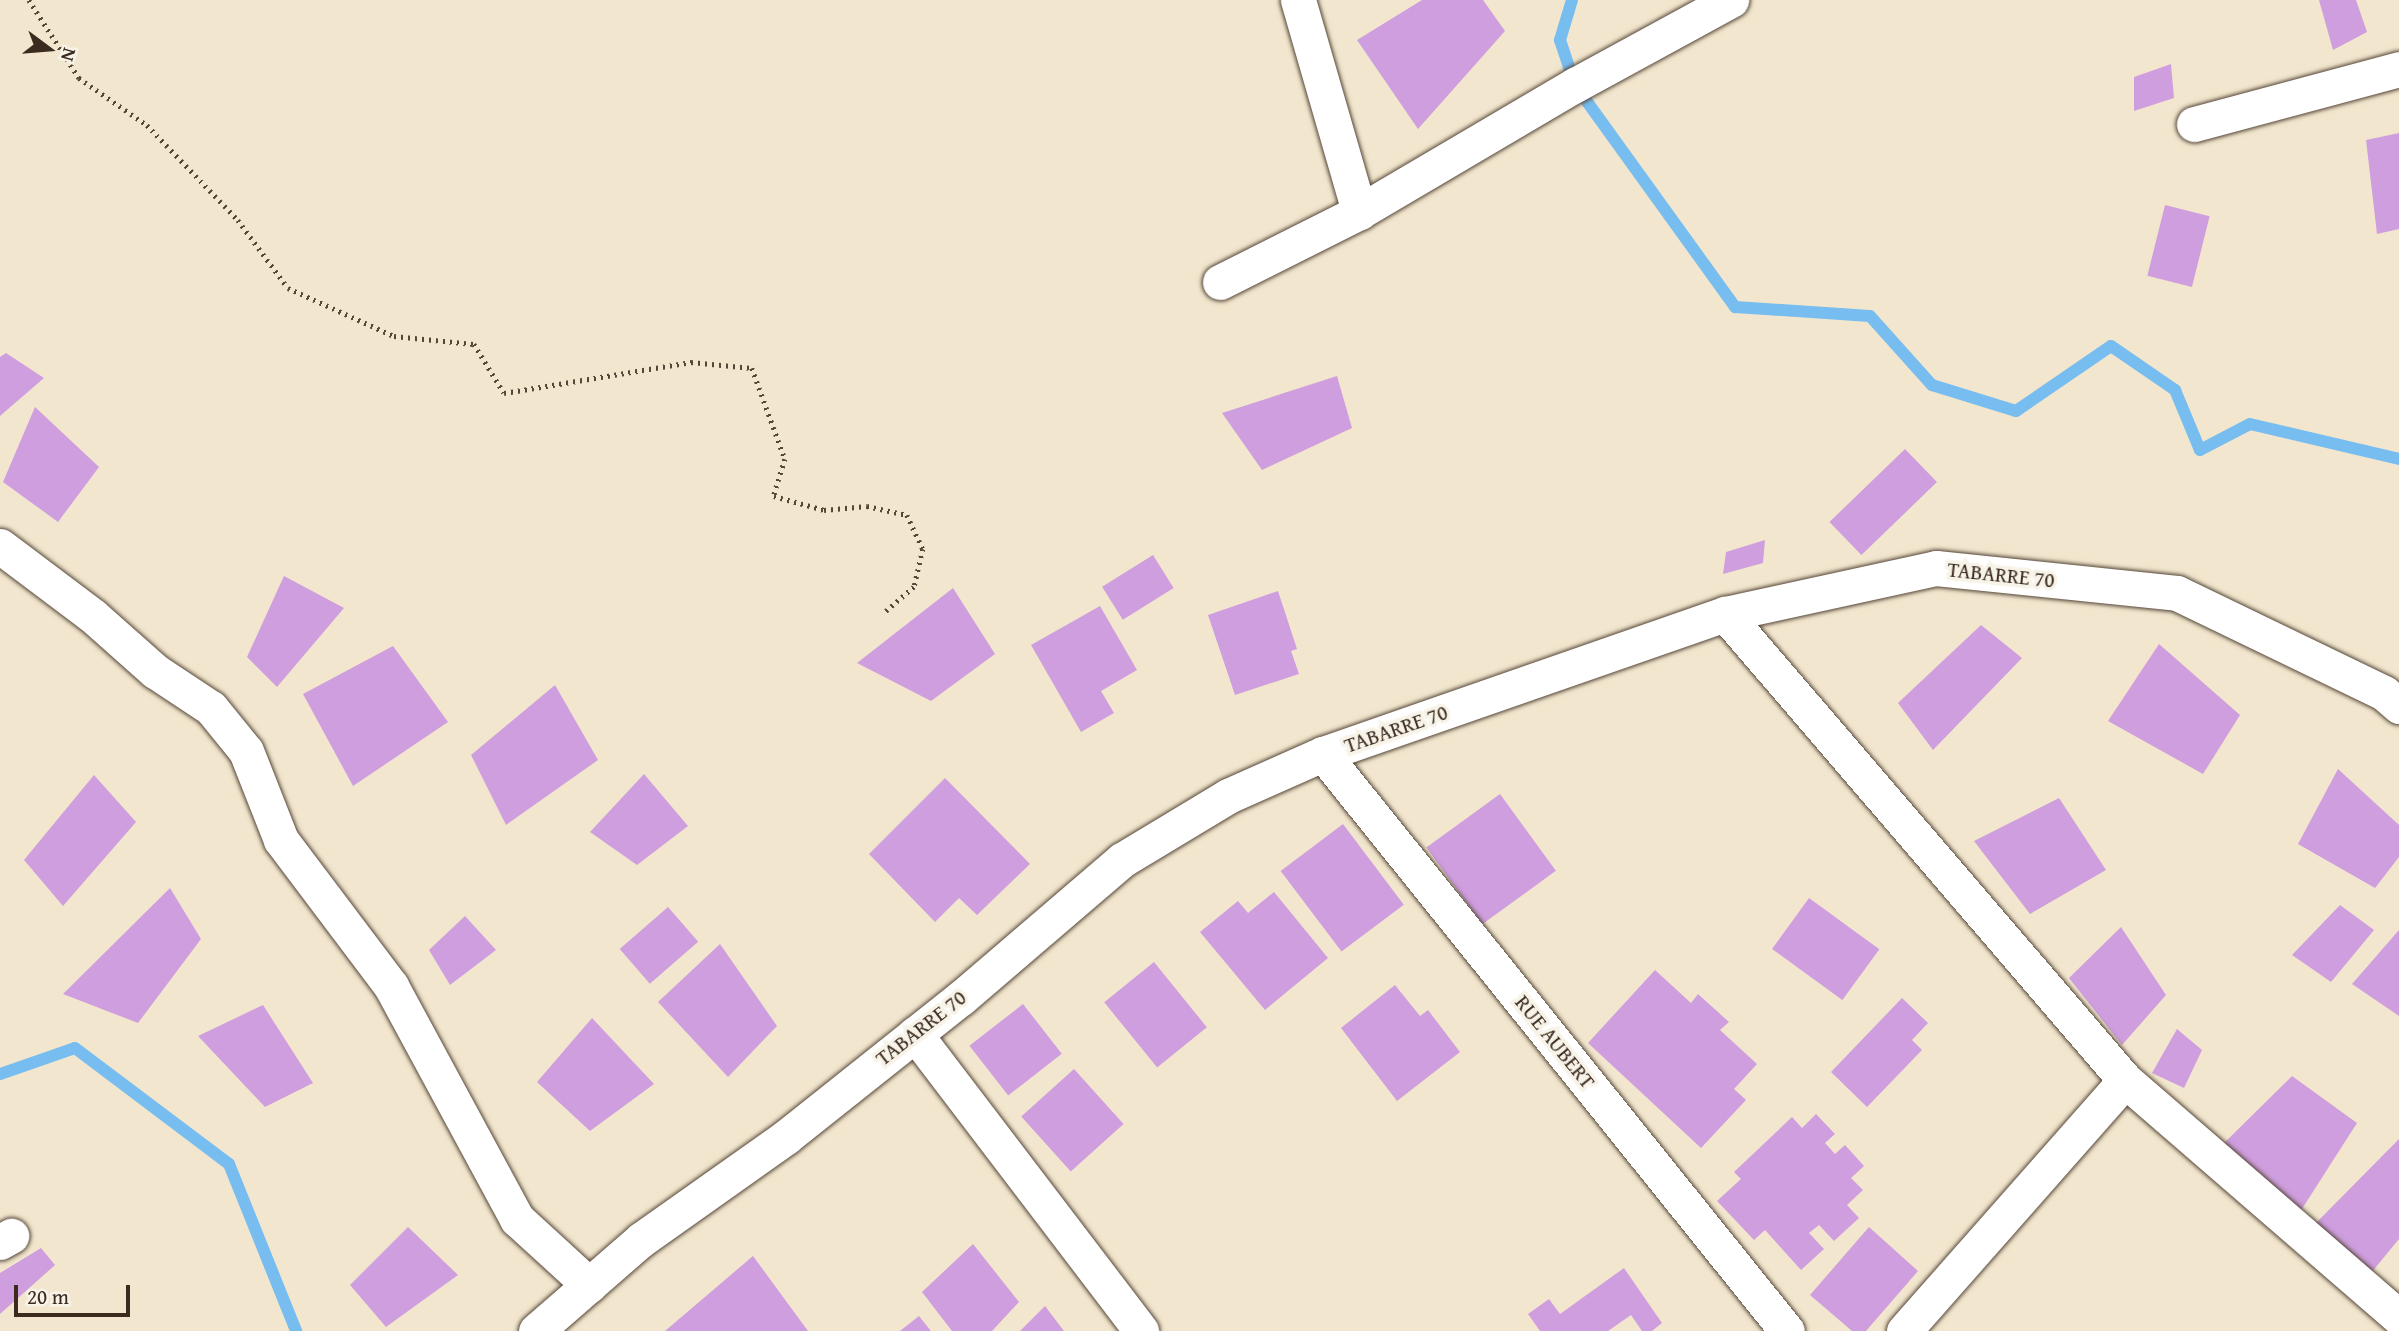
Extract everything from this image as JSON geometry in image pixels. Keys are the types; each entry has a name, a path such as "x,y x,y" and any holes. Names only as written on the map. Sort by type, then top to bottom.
{"street":[{"path":"1298,0 1359,212"},
{"path":"1220,282 1359,212 1575,85 1731,0"},
{"path":"2194,124 2399,69"},
{"path":"0,546 93,616 155,671 211,708 246,751 281,840 391,986 517,1219 589,1285"},
{"name":"TABARRE 70","path":"537,1331 642,1239 786,1137 915,1034 1122,860 1228,796 1323,754 1725,614 1936,568 2177,593 2384,693 2399,706"},
{"path":"1725,614 2124,1080 2399,1317"},
{"name":"RUE AUBERT","path":"1323,754 1787,1331"},
{"path":"915,1034 1141,1331"},
{"path":"1904,1331 2124,1080"}],"path":[{"path":"29,0 79,78 147,125 238,220 288,288 394,336 474,344 504,393 691,362 752,368 785,459 774,496 824,510 867,506 907,515 923,549 914,587 886,611"}],"building":[{"path":"1422,0 1483,0 1505,31 1418,129 1357,40"},
{"path":"2319,0 2356,0 2367,32 2333,50"},
{"path":"2171,64 2174,98 2134,111 2134,77"},
{"path":"2399,133 2399,229 2377,234 2366,140"},
{"path":"2165,205 2210,216 2192,287 2147,276"},
{"path":"6,353 44,378 0,416 0,357"},
{"path":"1337,376 1352,428 1262,470 1222,413"},
{"path":"35,407 99,467 58,522 3,482"},
{"path":"1905,449 1937,482 1861,555 1829,522"},
{"path":"1765,540 1763,563 1723,574 1726,552"},
{"path":"1153,555 1174,588 1123,620 1102,587"},
{"path":"284,576 344,608 277,687 247,657"},
{"path":"953,588 995,654 931,701 857,663"},
{"path":"1278,591 1297,649 1291,651 1299,674 1235,695 1208,615"},
{"path":"1100,606 1137,670 1101,691 1114,713 1081,732 1031,645"},
{"path":"1981,625 2022,658 1933,750 1898,703"},
{"path":"2159,644 2240,715 2203,774 2108,721"},
{"path":"393,646 448,722 353,786 303,694"},
{"path":"555,685 598,760 506,825 471,755"},
{"path":"2338,769 2399,825 2399,857 2375,888 2298,844"},
{"path":"644,774 688,826 637,865 590,832"},
{"path":"94,775 136,822 63,906 24,860"},
{"path":"945,778 1030,864 977,915 959,898 935,922 869,854"},
{"path":"1500,794 1556,871 1482,924 1426,847"},
{"path":"2059,798 2106,870 2030,914 1974,841"},
{"path":"1343,824 1404,905 1341,952 1281,871"},
{"path":"170,888 201,939 138,1023 63,994"},
{"path":"1274,892 1328,958 1265,1010 1200,932 1238,901 1248,913"},
{"path":"1809,898 1879,949 1842,1000 1772,949"},
{"path":"2340,905 2374,930 2331,982 2292,955"},
{"path":"668,907 698,942 650,984 620,949"},
{"path":"465,916 496,950 450,985 429,950"},
{"path":"2121,927 2166,995 2122,1045 2069,978"},
{"path":"2399,930 2399,1016 2352,984"},
{"path":"720,944 777,1026 728,1077 658,1002"},
{"path":"1154,962 1207,1027 1157,1068 1104,1002"},
{"path":"1655,970 1691,1003 1698,994 1729,1022 1720,1030 1757,1064 1734,1089 1746,1100 1701,1148 1588,1043"},
{"path":"1395,985 1420,1016 1428,1010 1460,1052 1397,1101 1341,1028"},
{"path":"1902,998 1928,1023 1912,1040 1922,1050 1867,1107 1831,1072"},
{"path":"1023,1004 1062,1054 1008,1096 969,1046"},
{"path":"263,1005 313,1083 265,1107 198,1036"},
{"path":"592,1018 654,1084 590,1131 537,1082"},
{"path":"2177,1029 2202,1050 2184,1088 2152,1073"},
{"path":"1074,1069 1124,1124 1071,1172 1021,1117"},
{"path":"2292,1076 2357,1123 2300,1212 2211,1156"},
{"path":"1816,1114 1835,1134 1825,1143 1835,1154 1845,1145 1864,1166 1851,1178 1863,1190 1847,1205 1859,1218 1834,1241 1819,1225 1809,1233 1824,1249 1801,1270 1765,1230 1754,1240 1717,1201 1741,1179 1734,1172 1792,1117 1802,1128"},
{"path":"2399,1139 2399,1239 2371,1273 2314,1225"},
{"path":"408,1227 458,1275 386,1327 350,1285"},
{"path":"1869,1227 1918,1271 1866,1331 1852,1331 1810,1295"},
{"path":"973,1244 1019,1302 992,1331 952,1331 922,1292"},
{"path":"41,1248 55,1265 0,1314 0,1273"},
{"path":"753,1256 808,1331 665,1331"},
{"path":"1624,1268 1662,1323 1652,1331 1642,1331 1631,1315 1608,1331 1540,1331 1528,1314 1549,1299 1560,1314"},
{"path":"1045,1306 1064,1331 1020,1331"},
{"path":"919,1316 931,1331 900,1331"}],"waterway":[{"path":"1572,0 1560,40 1575,85 1735,307 1870,316 1932,385 2016,411 2111,346 2175,390 2200,450 2250,424 2399,459"},
{"path":"0,1074 75,1048 229,1164 296,1331"}]}
